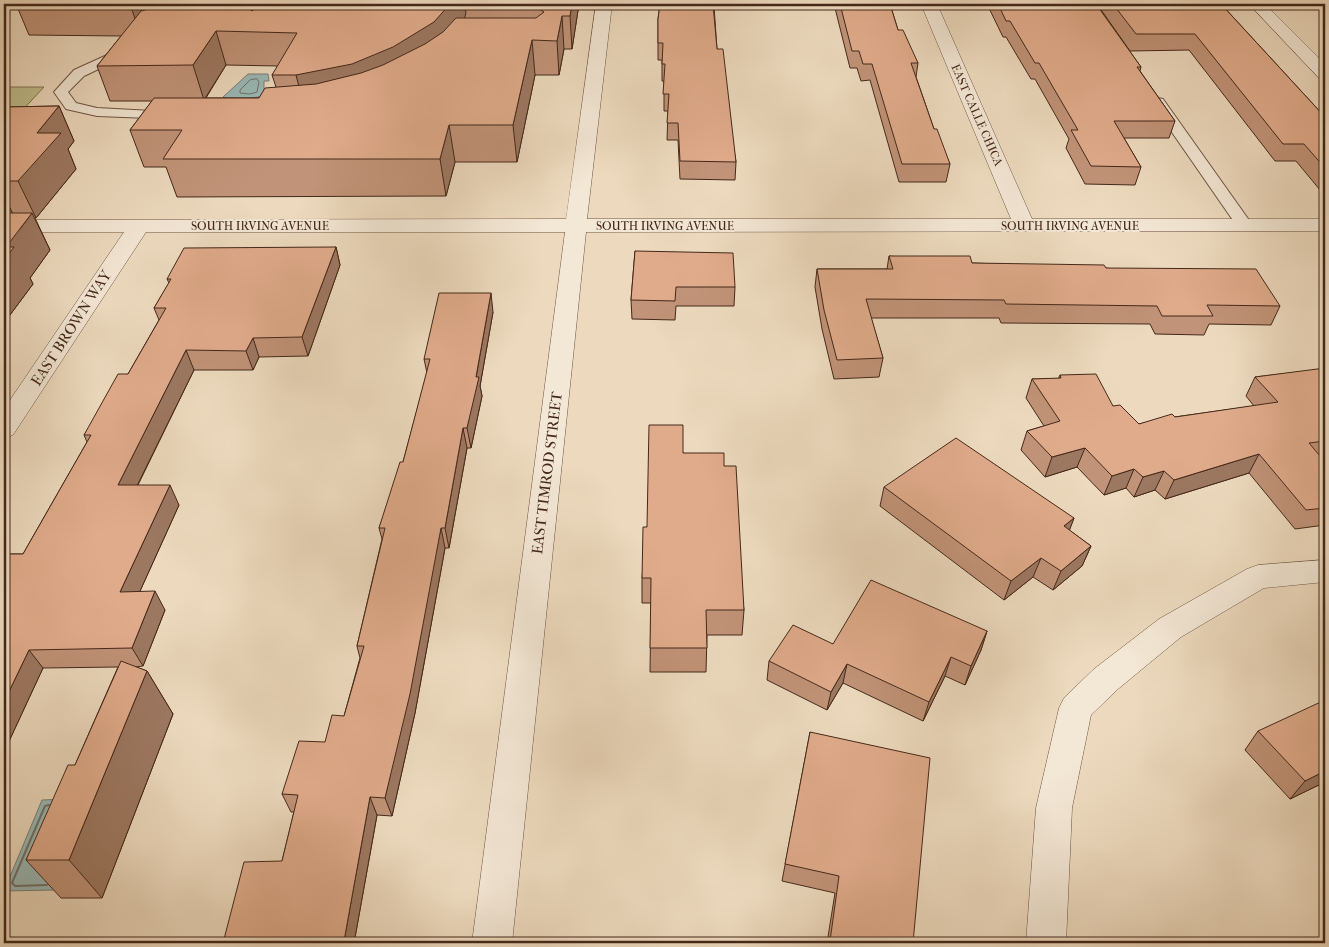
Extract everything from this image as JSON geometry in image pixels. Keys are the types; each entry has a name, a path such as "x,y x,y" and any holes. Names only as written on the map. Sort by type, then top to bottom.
{"street":[{"name":"EAST TIMROD STREET","path":"492,943 576,225 604,4"},
{"name":"EAST CALLE CHICA","path":"929,4 1025,226"},
{"path":"1257,4 1325,74"},
{"name":"SOUTH IRVING AVENUE","path":"4,226 1325,226"},
{"name":"EAST BROWN WAY","path":"4,430 138,226"},
{"path":"1046,943 1054,808 1076,708 1106,679 1170,628 1258,577 1325,571"}],"lane":[{"path":"140,44 107,58 79,73 61,92 71,106 96,112 188,116"},
{"path":"1150,91 1245,226"}],"shaded area":[{"path":"4,87 44,87 4,130"}],"water":[{"path":"248,74 268,74 269,81 264,81 264,91 261,96 237,100 223,97"},
{"path":"91,798 55,890 4,891 42,800"}],"building":[{"path":"167,4 257,4 251,11 265,4 450,4 434,22 393,47 352,64 296,75 272,75 297,33 216,31 193,65 97,66 141,11"},
{"path":"468,4 572,4 570,16 562,16 557,41 532,40 513,125 449,125 440,159 163,159 182,130 130,130 154,98 259,98 265,88 316,84 361,73 383,65 425,44 443,32 456,18 536,18 544,12 536,7 465,7"},
{"path":"660,4 713,4 717,49 723,49 736,162 680,161 678,123 667,123 669,94 663,94 665,64 662,64 663,43 658,43"},
{"path":"840,4 890,4 898,30 903,30 918,63 911,63 934,129 937,129 950,164 902,164 872,64 863,64 859,51 852,51"},
{"path":"998,4 1096,4 1141,67 1137,67 1175,121 1114,121 1141,167 1091,166 1071,130 1078,130 1039,63 1035,63 1010,21 1006,21"},
{"path":"1113,4 1221,4 1325,117 1322,117 1325,121 1325,168 1304,144 1283,144 1195,34 1136,34"},
{"path":"59,106 37,133 61,133 18,181 4,181 4,107"},
{"path":"4,213 32,213 6,247 14,247 4,260"},
{"path":"336,247 302,337 253,338 246,351 186,350 118,485 170,485 120,592 155,591 132,648 29,650 4,702 4,554 23,554 91,435 84,435 118,374 128,374 166,308 154,308 171,279 167,279 184,248"},
{"path":"635,251 733,253 735,287 676,287 675,301 631,300"},
{"path":"889,256 970,256 972,263 1104,265 1106,268 1256,269 1280,306 1207,305 1213,316 1162,316 1157,306 1006,304 1004,300 866,299 883,358 837,360 824,310 817,269 893,269"},
{"path":"439,293 491,293 476,377 479,377 467,428 463,428 445,528 441,528 410,694 385,798 370,797 344,941 223,943 244,862 282,861 298,795 282,794 299,741 325,742 332,715 344,716 364,646 357,646 385,528 379,528 400,462 403,462 430,359 424,359"},
{"path":"1325,368 1325,441 1309,443 1325,462 1325,508 1306,510 1259,454 1174,480 1164,471 1143,477 1134,469 1112,476 1085,448 1052,457 1027,431 1060,421 1032,379 1061,378 1060,375 1096,374 1113,406 1120,405 1139,424 1172,414 1175,417 1278,402 1255,377"},
{"path":"649,425 683,425 683,453 724,453 724,466 736,466 744,610 706,610 707,648 650,648 651,578 642,578 643,527 647,527"},
{"path":"956,438 1074,518 1064,526 1091,546 1061,571 1041,558 1011,581 884,487"},
{"path":"871,580 987,631 971,666 951,657 929,702 847,664 831,692 769,661 793,625 833,644"},
{"path":"121,661 147,671 69,860 26,860 68,765 75,765"},
{"path":"1325,700 1325,771 1305,781 1258,731"},
{"path":"810,732 930,758 913,943 840,943 830,941 839,876 785,864"}]}
